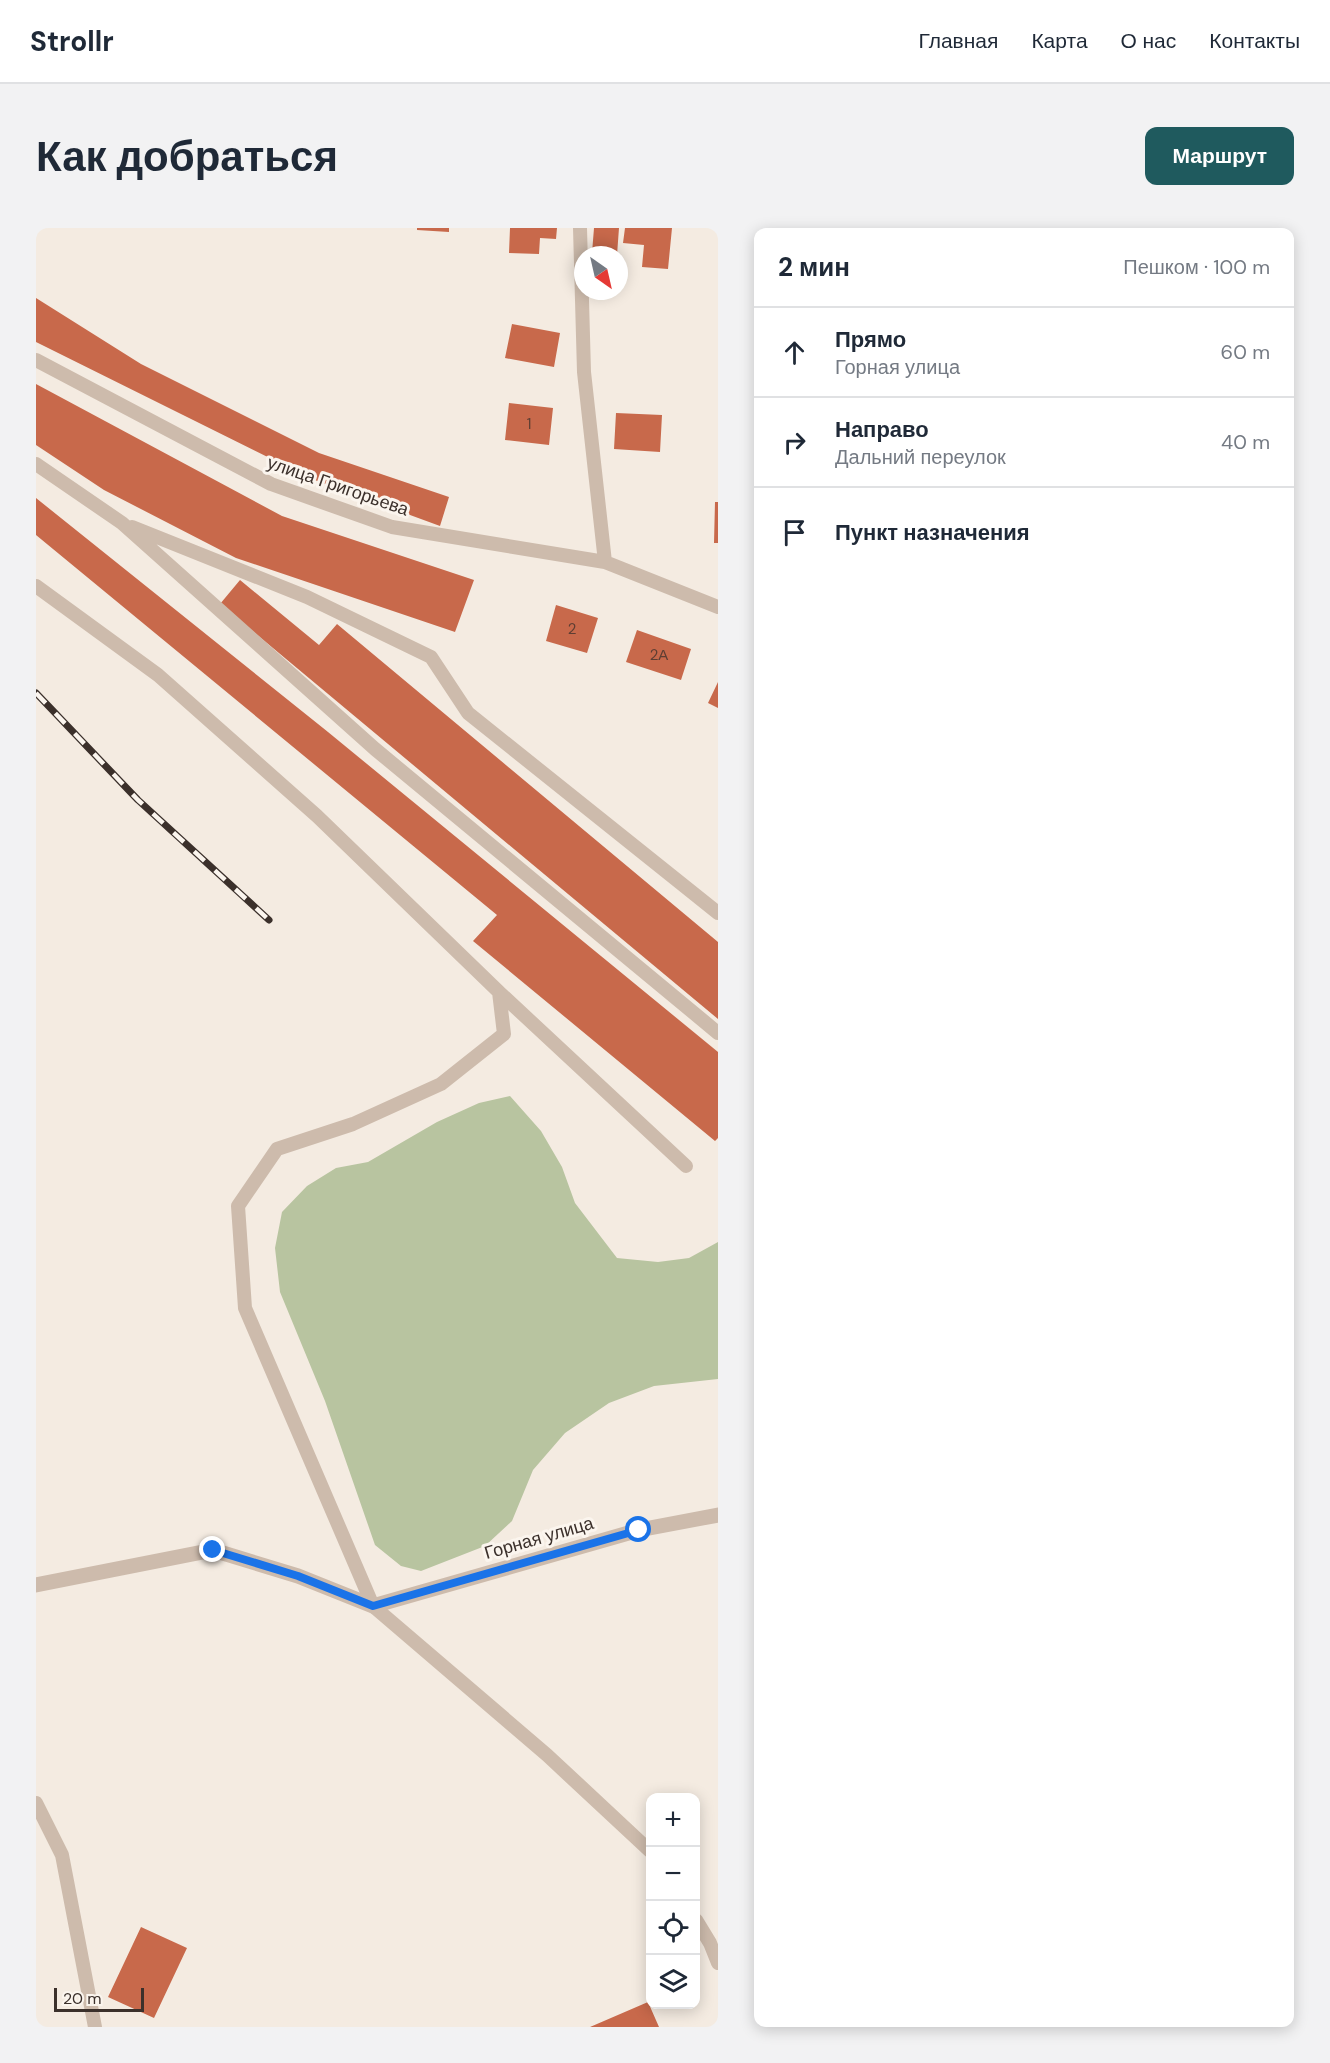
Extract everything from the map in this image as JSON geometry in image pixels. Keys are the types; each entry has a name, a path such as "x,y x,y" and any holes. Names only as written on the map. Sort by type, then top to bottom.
{"street":[{"name":"Горная улица","path":"373,1606 639,1530 718,1515"},
{"path":"36,1585 213,1550 298,1576 373,1606"}],"lane":[{"path":"580,228 584,372 605,562"},
{"name":"улица Григорьева","path":"36,360 271,484 392,527 605,562 718,607"},
{"path":"36,464 122,523 375,749 718,1033"},
{"path":"122,523 308,597 431,657 468,712 718,913"},
{"path":"36,586 158,675 317,816 499,992 686,1166"},
{"path":"499,992 504,1034 441,1084 353,1124 277,1149 238,1206 245,1308 373,1606 547,1755 647,1847"},
{"path":"36,1803 62,1855 94,2027"},
{"path":"700,1927 718,1963"}],"green space":[{"path":"510,1096 541,1131 562,1167 575,1203 617,1258 658,1262 689,1258 718,1242 718,1379 654,1386 609,1403 565,1433 533,1470 512,1521 485,1546 421,1571 401,1566 375,1545 325,1401 280,1292 275,1248 282,1212 307,1186 336,1168 368,1162 437,1122 479,1103"}],"building":[{"path":"417,228 449,228 449,232 417,230"},
{"path":"510,228 557,228 556,239 540,238 539,254 509,253"},
{"path":"594,228 619,228 618,246 593,246"},
{"path":"625,228 672,228 668,269 642,267 644,245 623,243"},
{"path":"36,298 141,364 319,453 449,497 440,526 312,479 36,342"},
{"path":"512,324 560,333 554,367 505,358"},
{"path":"36,384 282,516 474,580 455,632 236,558 104,490 36,445"},
{"path":"509,403 553,408 549,445 505,440"},
{"path":"616,413 662,415 660,452 614,449"},
{"path":"36,498 328,732 718,1052 718,1138 715,1141 473,941 497,915 36,535"},
{"path":"715,502 718,502 718,543 714,543"},
{"path":"240,580 319,645 337,624 718,942 718,1019 220,604"},
{"path":"556,605 598,618 587,653 546,641"},
{"path":"637,630 691,649 681,680 626,662"},
{"path":"718,682 718,708 708,703"},
{"path":"141,1927 187,1948 154,2018 108,1997"},
{"path":"646,2003 646,2009 651,2009 659,2027 590,2027"}],"railway":[{"path":"36,693 138,800 269,920"}],"route":[{"path":"213,1550 298,1576 373,1606 639,1530"}]}
